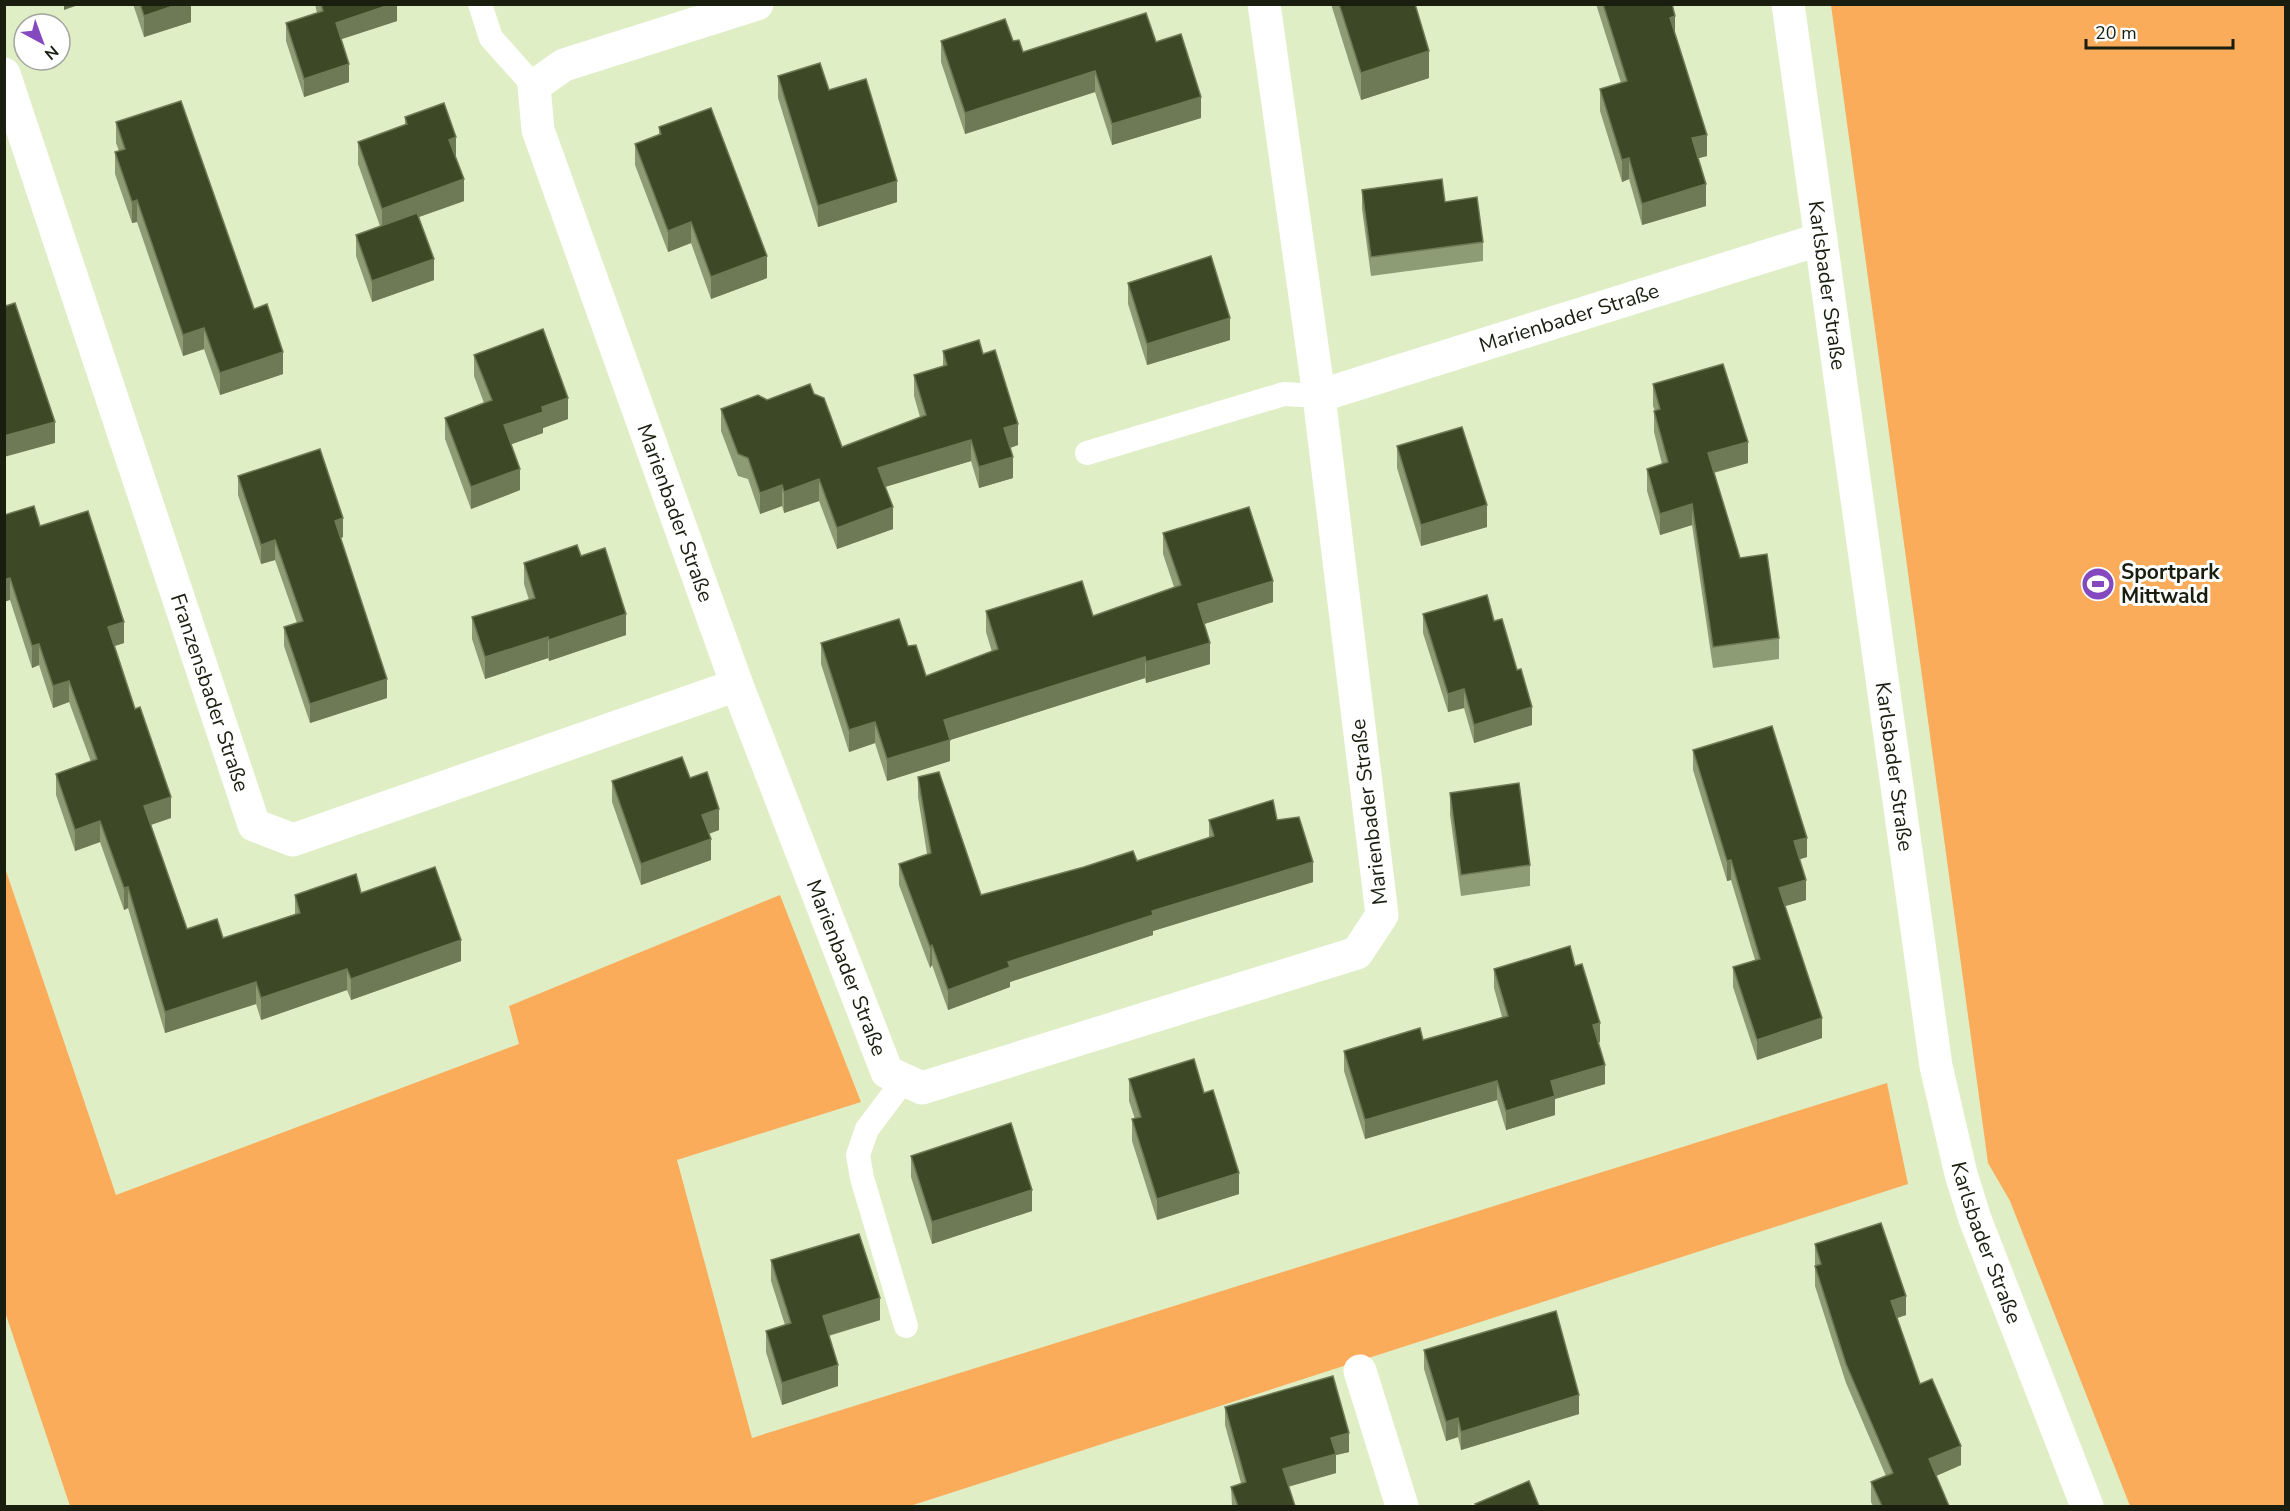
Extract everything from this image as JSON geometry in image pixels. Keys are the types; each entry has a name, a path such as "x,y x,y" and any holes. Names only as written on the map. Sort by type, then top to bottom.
{"street":[{"path":"534,86 564,65 757,4"},
{"name":"Marienbader Straße","path":"534,86 538,130 736,685 887,1072 922,1088 1357,954 1382,915 1319,396 1264,4"},
{"name":"Karlsbader Straße","path":"1788,4 1936,1066 1961,1174 1975,1219 2087,1506"},
{"name":"Franzensbader Straße","path":"4,74 254,825 292,840 736,685"},
{"name":"Marienbader Straße","path":"1319,396 1821,238"},
{"path":"1360,1371 1402,1506"}],"lane":[{"path":"480,4 490,38 534,86"},
{"path":"1087,453 1284,394 1319,396"},
{"path":"904,1080 867,1129 858,1155 862,1178 906,1326"}],"shaded area":[{"name":"Sportpark Mittwald","path":"1831,5 2285,5 2285,1506 2130,1506 2010,1201 1988,1163"},
{"path":"4,865 116,1195 519,1044 509,1006 780,895 861,1102 677,1160 752,1438 1887,1083 1908,1184 910,1506 70,1506 5,1312"}],"building":[{"path":"140,4 179,4 144,16"},
{"path":"321,4 392,4 336,23 349,64 304,79 286,23 323,11"},
{"path":"1339,4 1415,4 1429,51 1361,73"},
{"path":"1603,4 1672,4 1675,16 1670,18 1707,135 1692,138 1706,184 1642,204 1629,158 1622,160 1600,89 1627,81"},
{"path":"1146,13 1156,42 1181,34 1201,97 1112,124 1095,71 965,113 941,41 1005,19 1013,41 1019,40 1023,52"},
{"path":"820,63 829,90 866,79 897,181 818,206 778,76"},
{"path":"181,101 254,309 267,304 283,352 220,373 204,328 183,335 137,200 132,202 115,152 125,149 116,122"},
{"path":"444,103 456,137 449,140 464,179 382,209 358,142 407,124 405,117"},
{"path":"711,108 767,256 711,277 691,222 668,231 635,144 661,134 659,127"},
{"path":"1442,179 1445,202 1477,197 1483,242 1371,257 1362,190"},
{"path":"417,213 434,259 372,281 356,235"},
{"path":"1211,256 1230,318 1147,344 1128,283"},
{"path":"4,300 6,306 15,303 55,422 4,436"},
{"path":"543,329 568,398 542,407 543,412 504,425 520,469 471,487 445,418 492,400 474,355"},
{"path":"979,340 983,354 995,350 1018,424 1004,428 1013,457 979,467 971,440 878,468 893,507 837,528 819,479 784,492 782,485 760,493 748,458 738,454 721,409 758,395 767,400 810,384 814,394 824,398 842,447 926,415 914,375 947,365 943,351"},
{"path":"1723,364 1748,442 1708,453 1740,558 1767,554 1779,638 1713,647 1692,504 1660,514 1647,469 1668,462 1654,411 1660,409 1653,384"},
{"path":"1462,427 1487,505 1421,525 1397,446"},
{"path":"320,449 343,518 335,521 387,679 310,704 284,627 303,621 275,540 261,545 238,476"},
{"path":"34,506 40,526 88,511 124,622 108,627 135,709 140,707 171,797 144,806 187,929 217,919 223,938 300,913 295,895 356,874 361,893 435,867 461,940 351,979 347,969 261,998 256,982 165,1012 128,887 124,888 100,821 75,830 56,774 97,759 69,681 53,686 39,644 32,646 10,578 4,580 4,515"},
{"path":"1249,507 1273,581 1198,604 1210,643 1146,662 1145,657 944,720 950,740 887,759 875,722 849,730 821,643 899,619 908,646 916,645 926,676 998,649 986,611 1082,581 1093,616 1181,585 1163,533"},
{"path":"577,545 581,556 605,548 626,614 549,640 548,637 485,657 472,617 535,598 524,563"},
{"path":"1487,595 1494,621 1502,619 1517,670 1521,669 1532,707 1474,725 1464,689 1448,694 1423,614"},
{"path":"1772,726 1807,838 1794,841 1806,880 1779,888 1822,1018 1757,1040 1733,967 1760,959 1731,860 1727,861 1693,750"},
{"path":"682,757 690,778 707,772 719,809 702,815 711,839 641,864 612,781"},
{"path":"939,772 981,895 1133,851 1137,861 1214,836 1209,820 1273,800 1277,820 1299,817 1313,862 1152,911 1153,915 1008,962 1010,967 948,990 899,864 931,853 918,777"},
{"path":"1519,783 1530,865 1461,875 1450,793"},
{"path":"1570,946 1575,966 1582,964 1600,1023 1593,1025 1605,1065 1551,1081 1555,1096 1506,1111 1497,1081 1365,1120 1344,1051 1420,1028 1423,1040 1508,1016 1494,969"},
{"path":"1194,1059 1204,1093 1213,1090 1239,1173 1157,1199 1132,1119 1141,1117 1129,1079"},
{"path":"1011,1123 1032,1190 932,1222 911,1156"},
{"path":"1881,1223 1906,1296 1891,1301 1920,1384 1932,1379 1961,1446 1929,1459 1949,1506 1882,1506 1871,1482 1893,1473 1846,1364 1815,1266 1821,1264 1815,1244"},
{"path":"859,1234 880,1298 823,1316 838,1365 782,1383 766,1331 791,1323 771,1260"},
{"path":"1556,1311 1579,1395 1461,1432 1458,1418 1446,1422 1424,1350"},
{"path":"1333,1376 1349,1433 1331,1438 1336,1454 1283,1469 1295,1506 1238,1506 1231,1487 1246,1482 1225,1407"},
{"path":"1529,1481 1539,1506 1477,1506 1475,1504"}],"place":[{"name":"Sportpark Mittwald","path":"2098,584"}]}
